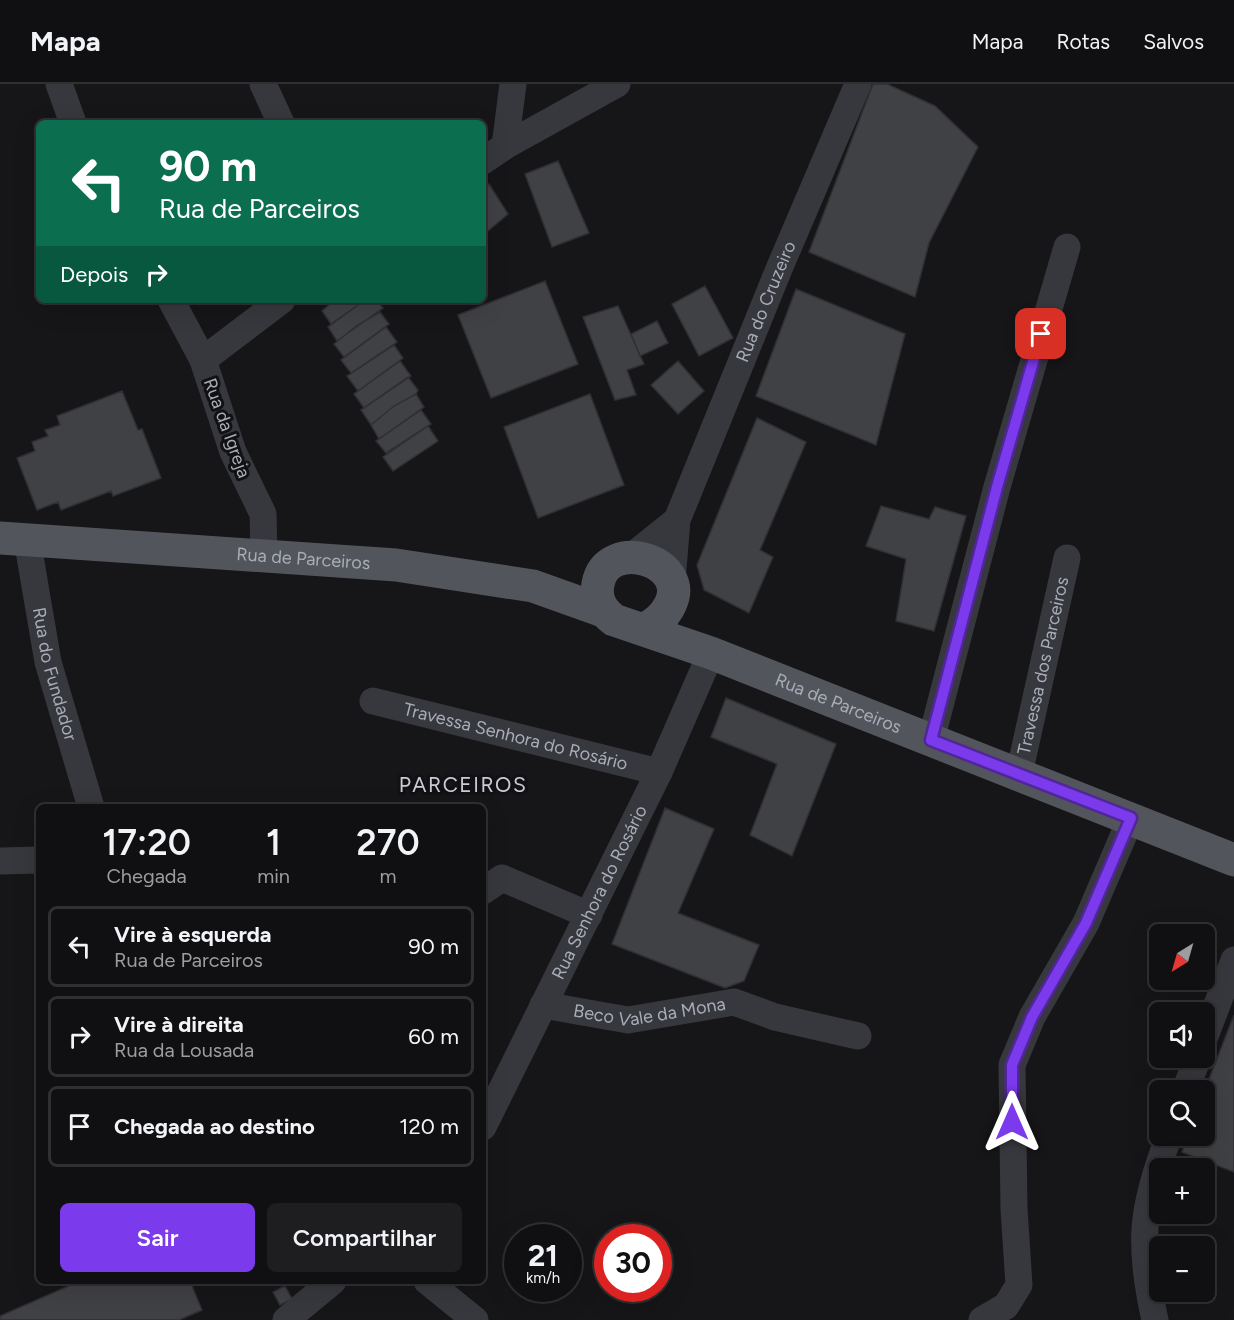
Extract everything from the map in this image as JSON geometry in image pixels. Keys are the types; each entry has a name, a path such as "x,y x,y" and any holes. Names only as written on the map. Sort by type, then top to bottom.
{"main road":[{"name":"Rua de Parceiros","path":"14,538 396,565 533,586 603,611"},
{"path":"618,562 597,588 603,611 614,620 644,630 659,620 673,590"},
{"path":"533,586 618,562 657,564 711,653"},
{"name":"Rua de Parceiros","path":"644,630 711,653 1234,860"}],"street":[{"path":"58,84 72,120"},
{"path":"263,84 280,120"},
{"path":"494,153 513,84"},
{"path":"494,153 617,84"},
{"name":"Rua do Cruzeiro","path":"673,590 677,520 858,84"},
{"path":"931,740 997,487 1067,247"},
{"path":"173,303 203,360"},
{"name":"Rua da Igreja","path":"264,556 263,514 233,452 203,360 278,303"},
{"name":"Rua do Cruzeiro","path":"618,562 677,520"},
{"name":"Rua do Fundador","path":"14,538 90,804"},
{"name":"Travessa dos Parceiros","path":"1019,774 1067,558"},
{"name":"Rua Senhora do Rosário","path":"486,1121 659,772 711,653"},
{"name":"Travessa Senhora do Rosário","path":"373,701 659,772"},
{"path":"982,1320 1006,1306 1019,1285 1014,1209 1012,1065 1032,1017 1086,923 1131,818"},
{"path":"0,861 36,860"},
{"path":"486,889 502,878 589,915"},
{"path":"1215,1010 1234,960"},
{"name":"Beco Vale da Mona","path":"543,1005 628,1020 734,1002 775,1017 858,1036"},
{"path":"1155,1320 1143,1250 1146,1203 1165,1146"},
{"path":"286,1320 329,1284"},
{"path":"432,1284 475,1320"}],"building":[{"path":"873,84 887,84 935,106 978,147 929,243 915,297 809,252"},
{"path":"558,161 589,233 552,247 525,174"},
{"path":"489,184 508,214 486,232 486,186"},
{"path":"545,281 578,364 491,398 458,315"},
{"path":"705,286 733,338 699,356 672,304"},
{"path":"796,289 905,334 876,445 756,396"},
{"path":"331,303 361,303 331,324 322,311"},
{"path":"361,303 379,303 383,308 337,341 328,327"},
{"path":"618,306 644,364 627,370 636,395 615,400 583,317"},
{"path":"380,312 389,324 344,357 334,344 356,326"},
{"path":"657,321 668,343 640,356 631,334"},
{"path":"386,327 397,342 351,373 341,360"},
{"path":"394,345 403,358 358,391 347,376"},
{"path":"400,361 411,376 364,408 354,394"},
{"path":"678,361 704,391 678,414 651,385"},
{"path":"408,377 418,390 416,394 394,406 371,425 361,410"},
{"path":"122,391 138,430 142,429 161,478 113,496 111,491 61,510 58,502 37,510 17,458 35,451 32,442 48,436 45,430 60,425 57,416"},
{"path":"416,394 424,407 379,439 371,425 394,406"},
{"path":"590,394 624,485 538,518 504,427"},
{"path":"421,410 431,424 386,453 376,441"},
{"path":"757,418 806,442 760,550 773,557 749,613 704,590 697,565"},
{"path":"428,426 438,441 393,471 383,457"},
{"path":"881,506 929,519 935,507 966,516 934,631 896,621 906,559 866,546"},
{"path":"726,698 836,744 792,856 750,835 777,764 711,737"},
{"path":"665,808 714,829 678,913 759,945 744,981 725,988 612,944"},
{"path":"1234,1015 1234,1172 1215,1165 1215,1158 1198,1158 1182,1152 1184,1146 1215,1146 1215,1080 1209,1080"},
{"path":"73,1284 191,1284 202,1310 179,1320 0,1320 0,1316"},
{"path":"285,1286 292,1299 280,1305 273,1292"}],"district":[{"name":"PARCEIROS","path":"463,785"}],"route":[{"path":"1012,1122 1012,1065 1032,1017 1086,923 1131,818 931,740 997,487 1041,334"}]}
